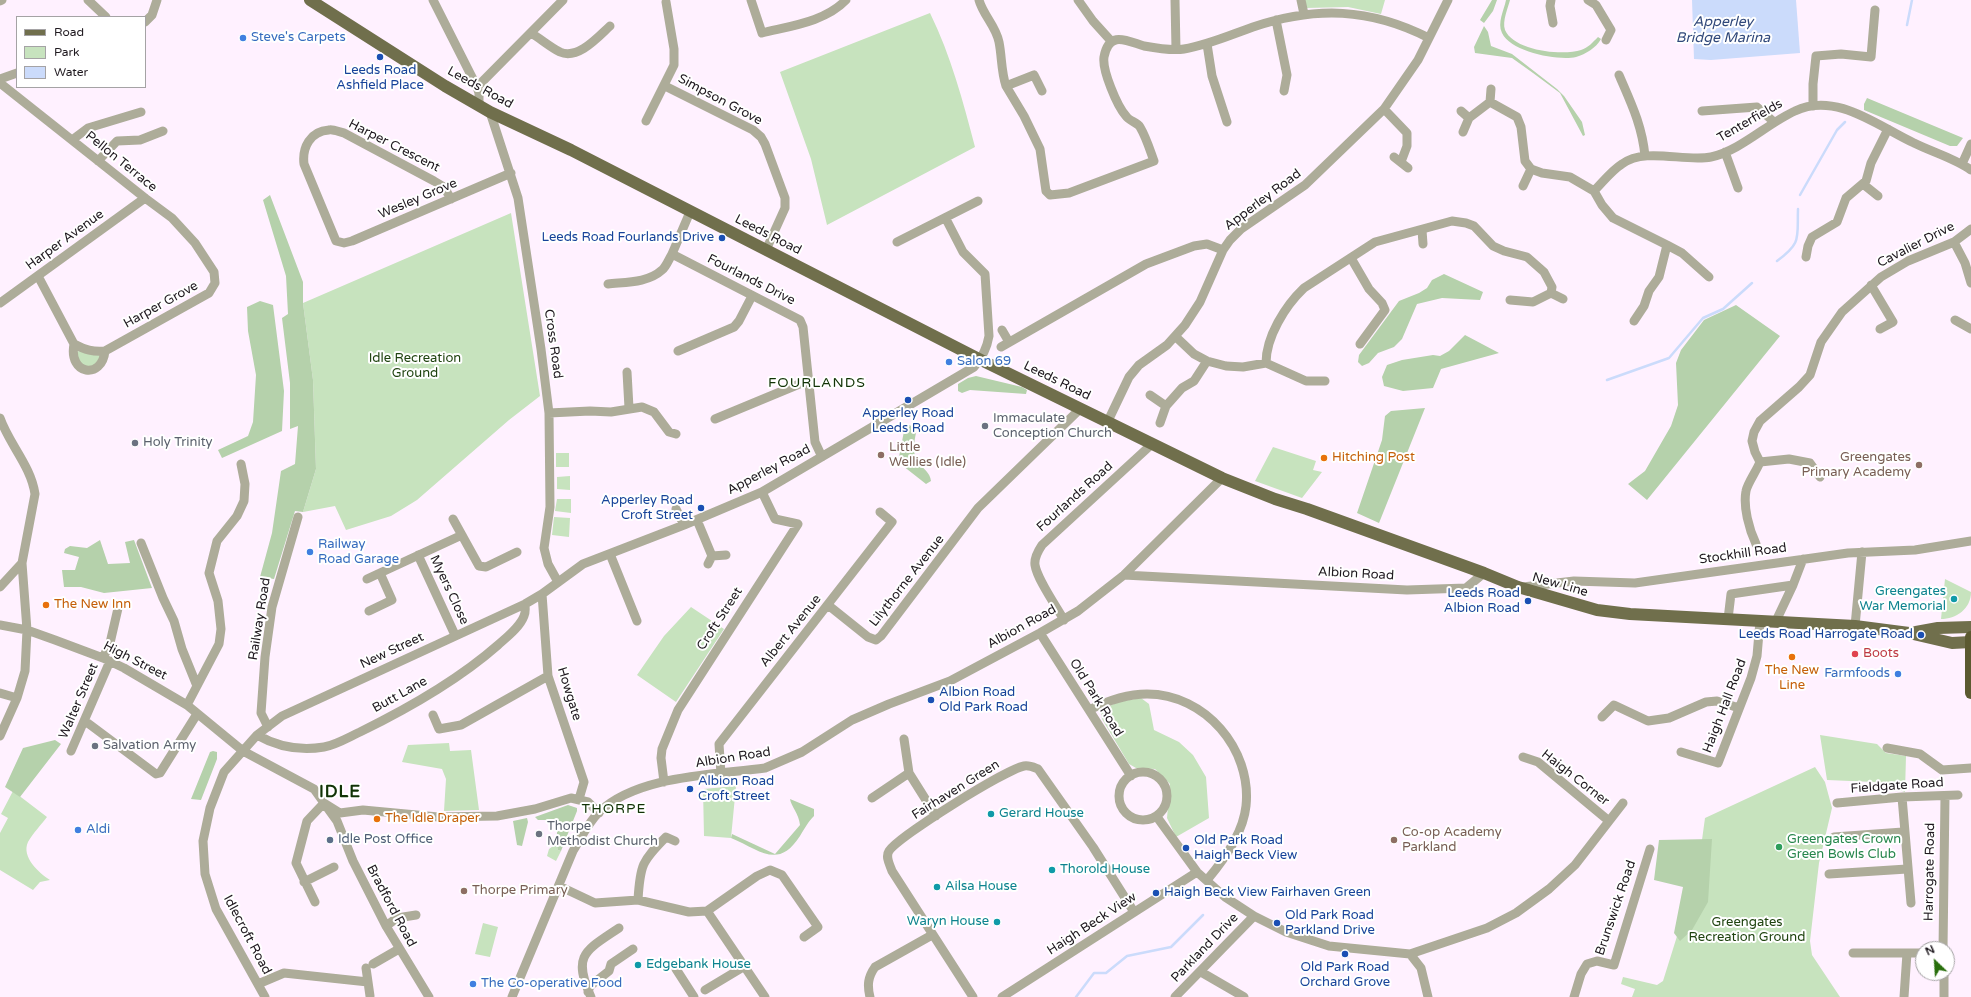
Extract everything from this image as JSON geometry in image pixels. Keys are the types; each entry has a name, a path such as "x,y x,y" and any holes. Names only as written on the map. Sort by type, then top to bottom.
{"highway":[{"path":"1971,640 1971,694"}],"main road":[{"name":"Leeds Road","path":"310,0 445,86 490,112 571,150 981,360 1222,478"},
{"name":"New Line","path":"1222,478 1275,499 1307,509 1484,573 1518,587 1597,610 1630,614 1855,626 1909,633 1952,642 1971,640"},
{"name":"New Line","path":"1909,633 1938,628 1971,627"}],"street":[{"path":"88,0 105,16"},
{"path":"146,21 152,15 157,0"},
{"path":"433,0 477,87 479,93 479,105"},
{"path":"477,87 563,0"},
{"path":"751,0 762,33 828,14 836,4 846,0"},
{"path":"979,0 980,6 995,30 999,42 1003,78 1006,86 1024,116 1040,149 1046,191 1050,195 1069,193 1154,161 1140,126 1126,117 1114,95 1104,67 1104,57 1112,42 1118,39 1126,39 1145,46 1181,50 1207,44 1276,20 1304,14 1350,12 1375,16 1429,38"},
{"path":"1078,0 1093,21 1112,42"},
{"path":"1175,0 1176,49"},
{"path":"1301,0 1304,14"},
{"name":"Apperley Road","path":"1002,330 1005,345 1146,264 1201,245 1207,244 1223,250 1241,229 1305,185 1384,109 1405,79 1429,38 1448,0"},
{"path":"1551,0 1550,6 1553,23"},
{"path":"1588,0 1596,5 1611,30 1606,40"},
{"name":"Simpson Grove","path":"646,121 665,86 674,65 674,49 666,2"},
{"path":"1813,106 1813,84 1816,56 1841,54 1871,57 1875,10"},
{"path":"1276,20 1287,75 1284,91"},
{"path":"531,33 560,52 567,54 582,50 610,26"},
{"path":"1207,44 1212,76 1227,122"},
{"path":"0,79 16,73"},
{"path":"1006,86 1034,75 1042,91"},
{"path":"1619,75 1636,114 1643,135 1645,156"},
{"name":"Pellon Terrace","path":"0,83 172,218 195,243 214,272"},
{"name":"Simpson Grove","path":"665,86 753,130 761,137 785,198 785,208 766,250"},
{"path":"1463,132 1469,118 1490,102 1491,89"},
{"path":"1490,102 1517,117 1525,161 1531,169 1542,173 1570,177 1594,191 1602,205 1614,218 1682,253 1709,277"},
{"name":"Tenterfields","path":"1594,191 1622,163 1645,156 1666,156 1692,159 1712,156 1725,152 1774,122 1797,110 1813,106 1832,106 1852,112 1888,129 1910,142 1962,164 1971,170"},
{"path":"1702,112 1757,107 1774,122"},
{"path":"1384,109 1407,133 1408,146 1401,162"},
{"path":"1461,111 1469,118"},
{"path":"72,140 88,128 141,112"},
{"name":"Cross Road","path":"490,112 518,198 549,413 550,507 544,548 548,564 558,582"},
{"name":"Harper Crescent","path":"336,241 304,164 303,153 307,144 312,137 321,131 330,129 351,137 434,180 444,187 451,199"},
{"path":"1806,257 1808,246 1812,237 1837,222 1846,198 1866,181 1871,163 1888,129"},
{"path":"98,161 117,141 140,140 163,131"},
{"path":"1962,164 1971,144"},
{"path":"1725,152 1738,188"},
{"path":"1523,186 1531,169"},
{"name":"Wesley Grove","path":"336,241 344,244 352,241 511,173"},
{"path":"1863,184 1878,196"},
{"name":"Harper Avenue","path":"0,303 145,198"},
{"path":"896,242 946,219 978,201"},
{"path":"608,284 644,280 663,270 672,254 690,212"},
{"path":"946,219 963,252 985,274 989,336 988,345 981,360"},
{"path":"1266,364 1266,349 1275,330 1296,295 1304,288 1375,242 1452,222 1466,223 1474,226 1493,246 1504,251 1527,257 1538,265 1549,281 1552,287 1551,293"},
{"name":"Cavalier Drive","path":"1760,462 1754,452 1752,440 1760,422 1799,387 1810,375 1821,342 1831,325 1850,303 1872,285 1908,261 1954,242 1971,229"},
{"path":"1422,230 1424,244"},
{"path":"1954,242 1965,263 1971,283"},
{"path":"1634,321 1644,306 1649,291 1658,277 1667,245"},
{"path":"1108,421 1129,378 1139,365 1176,337 1200,302 1223,250"},
{"name":"Fourlands Drive","path":"672,254 800,320 803,327 815,442 822,457"},
{"path":"1350,258 1369,289 1382,303 1385,310 1360,344"},
{"name":"Harper Grove","path":"105,351 209,293 215,283 214,272"},
{"path":"38,276 74,344 73,358 78,367 88,371 98,367 104,358 105,351 88,351 74,344"},
{"path":"1872,285 1893,322 1880,329"},
{"path":"1510,300 1533,302 1551,293 1563,298"},
{"path":"678,351 734,328 752,296"},
{"path":"1955,320 1971,329"},
{"path":"1176,337 1194,354 1207,361 1226,366 1243,367 1266,364 1306,380 1325,381"},
{"name":"Apperley Road","path":"558,582 583,564 697,520 762,492 974,367 981,360"},
{"path":"1160,423 1166,406 1182,388 1194,381 1207,361"},
{"path":"626,372 629,408"},
{"path":"715,419 809,380"},
{"path":"1150,395 1166,406"},
{"path":"549,413 590,411 611,412 629,408 642,408 654,412 669,432 676,434"},
{"name":"Lilythorne Avenue","path":"828,605 868,637 876,640 882,636 978,508 1080,409"},
{"path":"0,418 4,431 23,462 34,485 35,494 22,563 27,630 25,671 17,698 0,736"},
{"name":"Fourlands Road","path":"1064,620 1039,575 1035,565 1036,555 1042,544 1152,444"},
{"path":"1756,544 1751,534 1746,507 1746,490 1760,462 1789,459 1810,463 1820,476"},
{"path":"187,705 206,666 219,644 221,636 218,601 209,573 217,541 237,516 244,502 245,484 241,464"},
{"name":"Albion Road","path":"512,997 540,926 559,886 573,851 599,812 621,796 651,784 765,768 779,764 802,752 852,720 889,704 921,694 950,681 1040,633 1078,611 1124,575 1222,478"},
{"name":"Croft Street","path":"664,782 661,758 662,749 678,710 798,524 775,519 762,492"},
{"path":"676,509 684,525"},
{"name":"Albert Avenue","path":"721,774 719,744 892,522 880,512"},
{"name":"Railway Road","path":"268,727 261,713 265,657 272,607 279,577 298,517"},
{"path":"453,519 479,566 486,567 508,562 517,552"},
{"path":"697,520 710,560 726,555"},
{"name":"Myers Close","path":"367,579 462,534"},
{"name":"Stockhill Road","path":"1518,587 1574,581 1635,583 1803,559 1862,552 1915,550 1971,541"},
{"path":"141,543 174,621 182,649 197,686"},
{"path":"1855,626 1862,552"},
{"path":"610,554 637,621"},
{"name":"Myers Close","path":"418,555 455,635"},
{"path":"1776,621 1793,585 1803,559"},
{"path":"0,587 22,563"},
{"path":"369,611 392,600 380,573"},
{"name":"Albion Road","path":"1124,575 1407,590 1466,588 1484,573"},
{"name":"New Street","path":"243,752 257,735 282,716 525,604 558,582"},
{"path":"1728,619 1731,594 1793,585"},
{"name":"Howgate","path":"542,594 548,676 584,782 579,799"},
{"name":"Walter Street","path":"71,751 85,721 107,660 119,604"},
{"name":"Butt Lane","path":"257,735 271,743 291,748 325,747 376,724 453,681 477,663 512,633 524,616 525,604"},
{"name":"Haigh Hall Road","path":"1681,752 1718,763 1751,678 1757,656 1760,620"},
{"name":"High Street","path":"0,626 27,630 107,660 187,705 243,752"},
{"name":"Old Park Road","path":"1040,633 1131,776"},
{"path":"433,715 440,729 461,725 548,676"},
{"path":"0,693 17,698"},
{"path":"1089,710 1107,701 1128,696 1148,694 1174,698 1195,706 1211,717 1235,747 1243,768 1246,807 1233,844 1207,880"},
{"path":"1602,717 1614,705 1648,721 1669,718 1706,702 1717,701 1739,708"},
{"path":"85,721 156,774 160,773 197,714"},
{"path":"904,739 909,773 936,816"},
{"path":"1887,748 1920,754 1942,770 1971,768"},
{"name":"Bradford Road","path":"243,752 314,789 337,822 353,861 386,926 429,997"},
{"name":"Idlecroft Road","path":"243,752 224,772 210,808 203,841 205,874 216,909 266,997"},
{"name":"Haigh Corner","path":"1523,757 1538,762 1609,821"},
{"name":"Fairhaven Green","path":"932,935 892,871 888,855 889,851 936,816 1011,771 1024,766 1032,766 1038,769 1093,847 1134,912"},
{"path":"1147,772 1155,775 1164,784 1168,795 1167,804 1163,811 1156,817 1149,820 1137,820 1126,814 1122,807 1120,792 1125,780 1131,776 1147,772"},
{"path":"872,798 909,773"},
{"name":"Fieldgate Road","path":"1837,803 1902,797 1958,795"},
{"name":"Harrogate Road","path":"1943,941 1945,796"},
{"path":"1902,797 1911,903"},
{"path":"315,902 296,863 307,821 324,803 340,813 363,810 438,817 496,816 535,808 571,798 588,802 599,812"},
{"path":"1156,817 1197,872 1225,898 1254,916 1286,932 1329,946 1410,954 1487,928 1516,913 1549,889 1575,865 1623,803"},
{"path":"1834,837 1904,832"},
{"path":"638,900 641,866 647,856 669,835"},
{"name":"Brunswick Road","path":"1574,997 1581,974 1587,964 1597,961 1614,965 1650,849"},
{"path":"304,882 334,867"},
{"path":"1829,874 1907,869"},
{"path":"559,886 595,903 638,900 689,912 707,911 758,876 770,870 782,876 818,927 804,937"},
{"name":"Haigh Beck View","path":"1002,997 1197,872"},
{"path":"707,911 765,997"},
{"path":"386,926 397,918 416,915"},
{"name":"Parkland Drive","path":"1177,996 1254,916"},
{"path":"589,994 583,979 581,966 584,956 589,949 619,928"},
{"path":"870,997 868,988 869,975 875,967 932,935 973,997"},
{"path":"370,996 368,982 369,966 399,949"},
{"path":"589,994 590,986 609,971 611,964 633,949"},
{"path":"1854,953 1915,953"},
{"path":"1904,997 1907,953"},
{"path":"1410,954 1421,968 1428,997"},
{"path":"705,990 744,966"},
{"path":"676,969 694,997"},
{"path":"1200,972 1244,997"},
{"path":"258,984 284,973 368,982"},
{"path":"1944,981 1944,997"}],"green space":[{"path":"1304,0 1385,0 1381,14 1348,7 1306,8"},
{"path":"1492,0 1497,0 1493,11 1484,23 1480,20"},
{"path":"1506,0 1510,0 1505,19 1505,30 1510,37 1518,43 1528,47 1551,52 1573,52 1586,48 1598,37 1601,39 1590,50 1576,57 1558,58 1536,54 1525,50 1507,40 1502,33 1500,25"},
{"path":"930,13 950,62 975,147 827,225 811,159 780,72"},
{"path":"1484,26 1488,32 1491,46 1512,54 1564,96 1582,122 1585,135 1583,136 1560,93 1512,58 1475,53 1474,47"},
{"path":"1867,98 1963,138 1957,146 1950,146 1864,110 1864,104"},
{"path":"270,195 303,282 303,303 313,380 316,469 303,512 295,511 274,579 260,577 272,533 281,471 295,464 298,426 290,429 290,383 282,318 288,314 286,276 263,200"},
{"name":"Idle Recreation Ground","path":"511,213 540,396 509,420 417,500 391,516 346,530 335,506 303,512 316,469 313,380 303,303"},
{"path":"1444,274 1483,292 1480,300 1442,298 1417,304 1402,339 1394,347 1378,353 1369,363 1362,366 1358,362 1359,355 1399,301 1419,293 1427,288 1432,280"},
{"path":"260,301 273,305 284,391 282,431 222,458 218,450 248,436 253,422 256,375 248,331 247,307"},
{"path":"1736,305 1780,336 1647,500 1628,484 1645,471 1671,426 1678,405 1676,363 1681,350 1704,320"},
{"path":"1465,335 1499,353 1441,369 1433,388 1403,391 1384,386 1382,377 1387,365 1402,360 1433,355 1440,356 1449,351"},
{"path":"79,351 100,355 101,357 92,368 80,365 76,352"},
{"path":"976,376 1022,387 1027,390 1026,394 970,390 962,393 958,391 958,384 968,378"},
{"path":"1425,408 1379,523 1357,513 1382,440 1385,416 1391,411"},
{"path":"910,425 916,433 914,448 916,459 928,473 931,481 926,484 898,462 905,426"},
{"path":"1273,447 1316,461 1313,470 1322,472 1302,498 1255,481"},
{"path":"556,453 569,453 569,467 556,467"},
{"path":"570,476 570,490 557,489 557,477"},
{"path":"557,499 571,499 571,513 555,511"},
{"path":"554,517 570,518 569,537 552,535"},
{"path":"100,540 108,564 130,563 125,542 134,540 152,588 104,593 81,587 64,587 62,570 75,570 79,557 64,553 65,549 70,546 87,548"},
{"path":"1945,579 1971,592 1968,603 1962,612 1947,619 1941,619"},
{"path":"691,607 724,629 676,702 637,675 664,636"},
{"path":"1141,698 1149,704 1154,730 1179,742 1193,755 1206,777 1209,818 1176,837 1167,818 1170,784 1155,769 1136,768 1129,764 1102,719 1101,712 1111,706 1120,702"},
{"path":"1820,735 1877,744 1886,753 1906,756 1905,792 1874,782 1827,780"},
{"path":"55,740 61,744 20,797 5,787 23,748"},
{"path":"449,743 450,751 471,750 479,810 444,811 446,779 442,769 402,762 408,745"},
{"path":"210,752 217,752 217,759 201,800 191,799"},
{"name":"Greengates Recreation Ground","path":"1815,767 1825,782 1832,808 1819,863 1810,941 1812,955 1840,997 1632,997 1635,989 1621,984 1623,977 1657,985 1663,981 1698,869 1705,818"},
{"path":"736,786 731,838 704,836 703,789"},
{"path":"13,791 47,817 30,839 26,848 32,864 50,880 40,882 33,890 0,870 0,833 8,818 1,814"},
{"path":"790,799 814,809 814,816 792,846 784,852 776,855 760,852 731,838 732,834 775,854 800,825"},
{"path":"568,805 577,808 577,811 561,851 558,850 557,847 557,824 549,820 538,820 535,817"},
{"path":"527,818 528,822 522,846 517,845 513,821"},
{"path":"1712,839 1708,902 1692,930 1680,941 1674,933 1683,887 1654,880 1659,840"},
{"path":"556,844 558,850 561,851 556,861 547,856 549,849"},
{"path":"483,923 498,927 490,957 475,954"}],"water":[{"name":"Apperley Bridge Marina","path":"1692,0 1796,0 1800,53 1711,60 1694,59"}],"waterway":[{"path":"1907,25 1912,0"},
{"path":"1800,195 1837,130 1845,122"},
{"path":"1777,261 1785,255 1794,244 1798,233 1798,209"},
{"path":"1607,380 1669,358 1703,318 1723,309 1752,283"},
{"path":"1076,997 1094,973 1106,973 1127,956 1171,947 1203,915"}],"place":[{"name":"Steve's Carpets","path":"243,38"},
{"name":"Leeds Road Ashfield Place","path":"380,57"},
{"name":"Leeds Road Fourlands Drive","path":"722,238"},
{"name":"Salon 69","path":"949,362"},
{"name":"Apperley Road Leeds Road","path":"908,400"},
{"name":"Immaculate Conception Church","path":"985,426"},
{"name":"Holy Trinity","path":"135,443"},
{"name":"Little Wellies (Idle)","path":"881,455"},
{"name":"Hitching Post","path":"1324,458"},
{"name":"Greengates Primary Academy","path":"1919,465"},
{"name":"Apperley Road Croft Street","path":"701,508"},
{"name":"Railway Road Garage","path":"310,552"},
{"name":"Greengates War Memorial","path":"1954,599"},
{"name":"Leeds Road Albion Road","path":"1528,601"},
{"name":"The New Inn","path":"46,605"},
{"name":"Leeds Road Harrogate Road","path":"1921,635"},
{"name":"Boots","path":"1855,654"},
{"name":"The New Line","path":"1792,657"},
{"name":"Farmfoods","path":"1898,674"},
{"name":"Albion Road Old Park Road","path":"931,700"},
{"name":"Salvation Army","path":"95,746"},
{"name":"Albion Road Croft Street","path":"690,789"},
{"name":"Gerard House","path":"991,814"},
{"name":"The Idle Draper","path":"377,819"},
{"name":"Aldi","path":"78,830"},
{"name":"Thorpe Methodist Church","path":"539,834"},
{"name":"Idle Post Office","path":"330,840"},
{"name":"Co-op Academy Parkland","path":"1394,840"},
{"name":"Greengates Crown Green Bowls Club","path":"1779,847"},
{"name":"Old Park Road Haigh Beck View","path":"1186,848"},
{"name":"Thorold House","path":"1052,870"},
{"name":"Ailsa House","path":"937,887"},
{"name":"Thorpe Primary","path":"464,891"},
{"name":"Haigh Beck View Fairhaven Green","path":"1156,893"},
{"name":"Waryn House","path":"997,922"},
{"name":"Old Park Road Parkland Drive","path":"1277,923"},
{"name":"Old Park Road Orchard Grove","path":"1345,954"},
{"name":"Edgebank House","path":"638,965"},
{"name":"The Co-operative Food","path":"473,984"}],"district":[{"name":"FOURLANDS","path":"817,383"},
{"name":"IDLE","path":"340,793"},
{"name":"THORPE","path":"614,809"}]}
